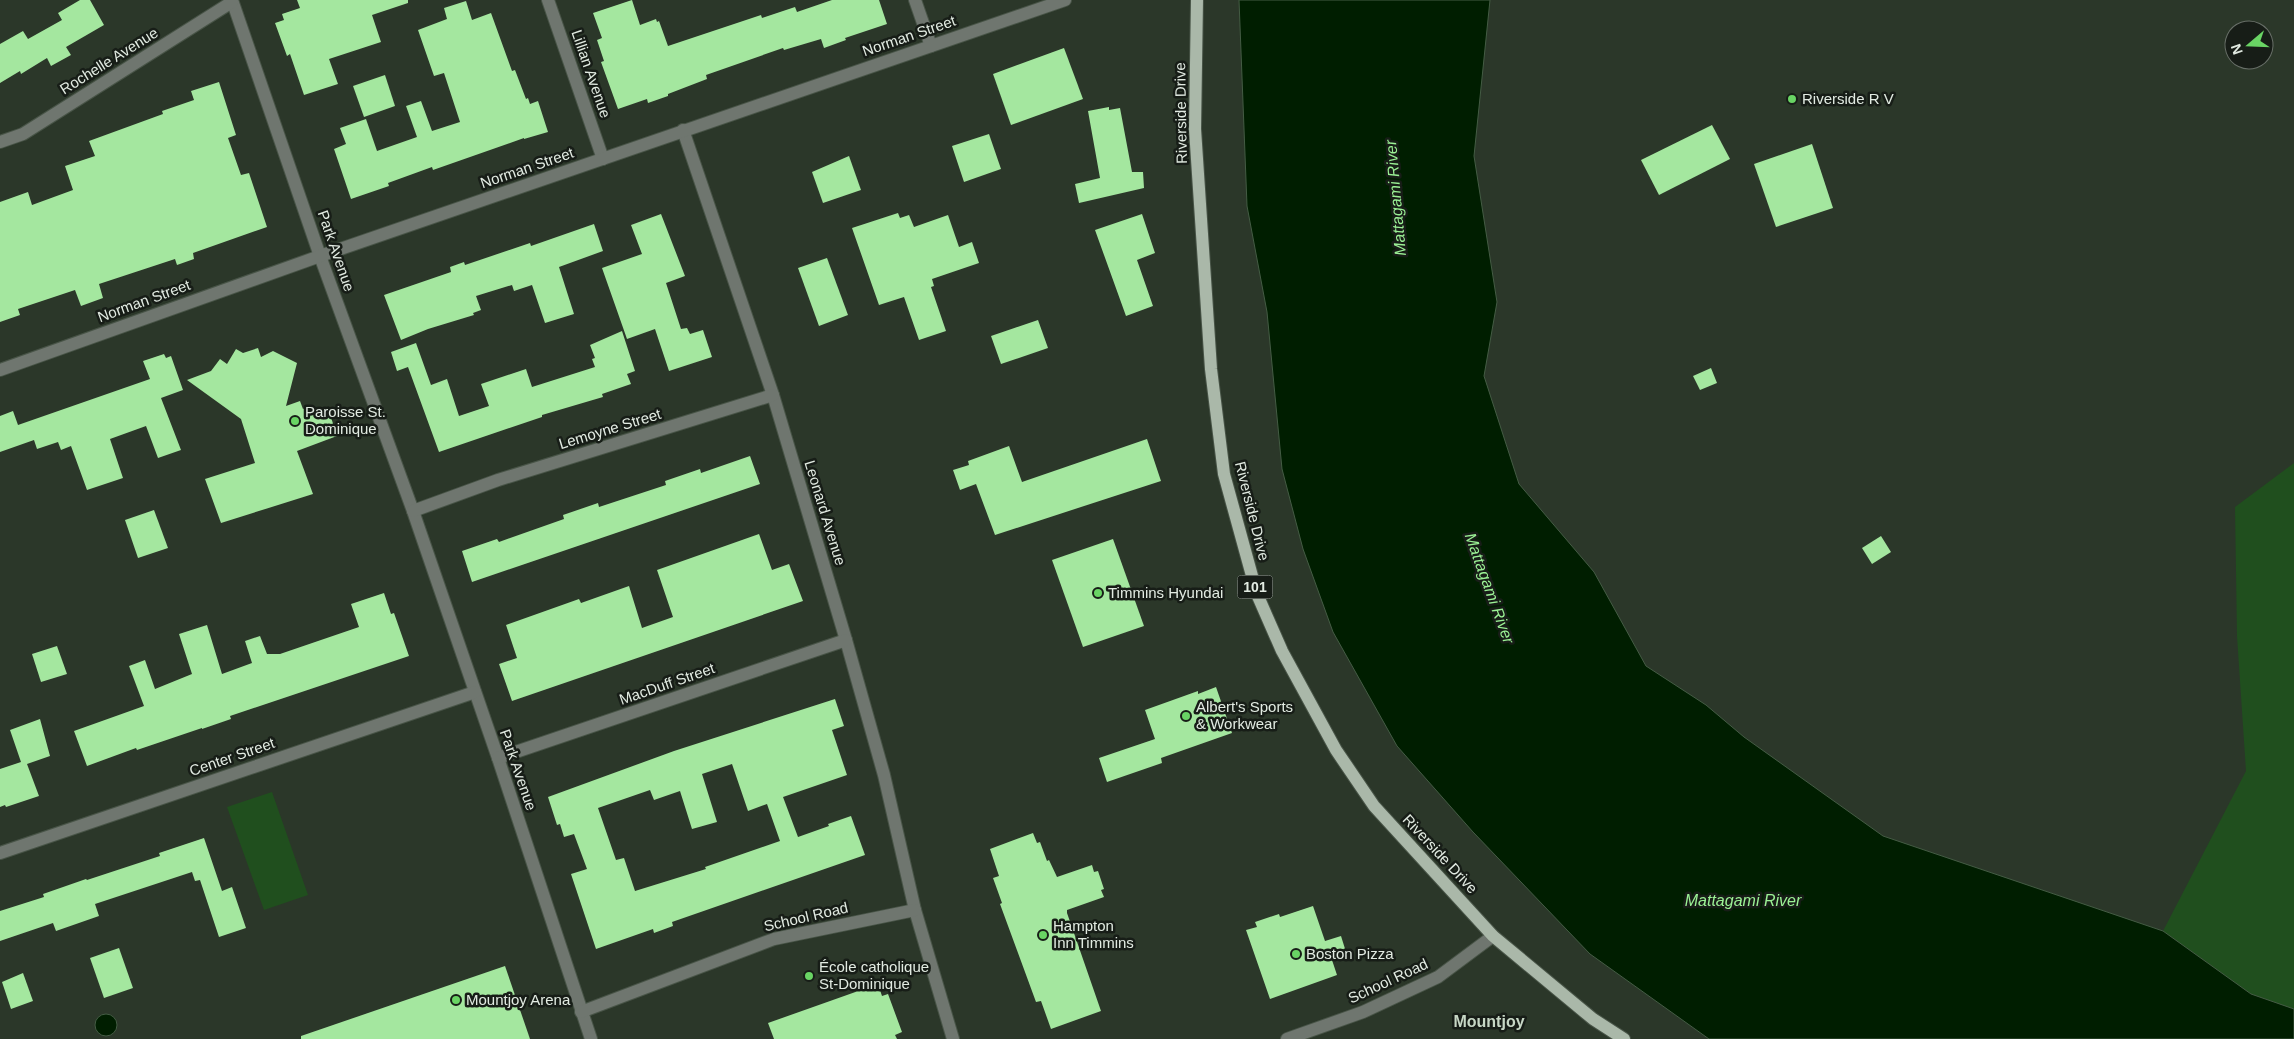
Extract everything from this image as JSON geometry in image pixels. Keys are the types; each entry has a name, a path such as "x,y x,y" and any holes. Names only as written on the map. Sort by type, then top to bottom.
{"main road":[{"name":"Riverside Drive","path":"1197,0 1195,129 1211,369 1224,474 1257,594 1282,651 1336,750 1374,806 1493,936 1593,1019 1624,1039"}],"street":[{"name":"Lillian Avenue","path":"548,0 603,159"},
{"path":"915,0 931,46"},
{"name":"Norman Street","path":"0,370 320,256 1065,0"},
{"name":"Rochelle Avenue","path":"0,142 23,134 232,1"},
{"name":"Park Avenue","path":"232,1 320,256 413,511 498,758 591,1039"},
{"name":"Leonard Avenue","path":"684,130 773,395 846,640 884,775 915,910"},
{"name":"Lemoyne Street","path":"413,511 456,495 773,395"},
{"name":"MacDuff Street","path":"498,758 846,640"},
{"name":"Center Street","path":"0,853 474,692"},
{"path":"915,910 953,1039"},
{"name":"School Road","path":"581,1012 774,939 915,910"},
{"name":"School Road","path":"1287,1039 1363,1012 1438,977 1493,936"}],"green space":[{"path":"2294,463 2294,1009 2251,994 2163,931 2246,771 2237,636 2235,507"},
{"path":"272,792 308,895 264,910 227,807"}],"water":[{"name":"Mattagami River","path":"1239,0 1490,0 1474,156 1497,302 1484,376 1519,484 1594,572 1646,666 1706,705 1744,737 1883,836 2163,931 2251,994 2294,1009 2294,1039 1709,1039 1590,954 1473,832 1397,746 1333,632 1303,549 1282,469 1267,312 1247,206"},
{"path":"106,1014 114,1017 117,1025 114,1033 106,1036 98,1033 95,1025 98,1017"}],"building":[{"path":"80,0 90,0 104,25 66,47 71,55 51,66 47,58 21,74 20,71 0,83 0,44 23,31 28,39 62,20 58,13"},
{"path":"297,0 408,0 408,3 372,15 381,42 329,59 338,84 304,95 290,54 287,56 275,23 284,20 282,14 300,8"},
{"path":"632,0 640,25 656,19 657,22 659,21 668,46 761,15 762,18 795,7 797,12 832,0 879,0 887,24 845,38 846,40 824,48 821,39 784,50 783,48 706,75 707,79 668,94 668,96 648,103 647,99 618,109 601,62 604,61 597,40 602,38 593,13"},
{"path":"466,1 472,20 491,13 512,71 515,70 526,99 528,98 530,104 538,101 548,132 524,138 433,170 432,167 388,183 389,186 351,199 334,149 346,144 340,128 366,119 377,151 417,137 406,106 421,101 432,131 460,122 444,73 434,76 418,30 447,19 444,8"},
{"path":"1064,48 1083,99 1011,125 993,74"},
{"path":"385,75 395,106 364,117 353,86"},
{"path":"219,82 236,135 228,138 241,175 249,173 267,227 193,253 194,259 177,265 175,259 99,284 103,298 81,306 75,290 18,309 20,315 0,322 0,202 28,192 32,205 73,190 65,166 95,156 89,141 163,114 162,111 194,100 191,91"},
{"path":"1109,107 1109,110 1120,108 1132,172 1143,172 1144,188 1079,203 1075,184 1100,178 1088,111"},
{"path":"1712,125 1730,159 1659,195 1641,160"},
{"path":"989,134 1001,169 964,182 952,146"},
{"path":"1812,144 1833,208 1776,227 1754,164"},
{"path":"849,156 861,190 823,203 812,172"},
{"path":"898,213 900,218 909,215 914,227 948,215 959,247 972,242 979,263 932,279 934,286 931,287 946,331 919,340 904,297 879,305 852,228"},
{"path":"661,214 685,276 666,283 681,329 687,328 690,334 703,330 712,357 669,371 655,329 627,339 602,268 642,254 631,225"},
{"path":"1142,214 1155,253 1137,260 1153,306 1126,316 1095,230"},
{"path":"594,224 603,251 559,267 574,314 545,323 532,285 514,291 512,285 476,296 481,310 473,313 474,315 428,329 401,340 384,295 451,272 450,267 464,262 465,265 530,243 531,246"},
{"path":"827,258 848,315 819,326 798,268"},
{"path":"1038,320 1048,348 1001,364 991,336"},
{"path":"622,331 635,371 627,374 631,384 602,394 603,397 542,415 542,417 439,452 408,367 397,371 391,352 416,343 431,385 447,379 459,416 489,406 481,384 526,369 532,387 595,367 592,359 595,358 590,345"},
{"path":"258,348 261,357 273,351 297,363 286,406 300,401 303,409 307,407 309,414 328,408 337,436 297,451 313,494 221,523 205,479 255,463 241,419 187,380 211,371 220,359 227,364 236,349 243,353"},
{"path":"164,354 166,358 171,356 183,390 161,398 181,450 158,458 146,426 110,439 123,478 87,490 71,446 61,450 58,442 37,449 34,440 0,452 0,416 13,411 18,425 150,379 143,361"},
{"path":"1711,368 1717,383 1700,390 1693,376"},
{"path":"1147,439 1161,481 995,535 976,484 960,490 953,470 969,465 968,461 1009,446 1022,482"},
{"path":"750,456 760,484 472,582 462,551 497,539 499,542 564,519 563,515 598,503 599,507 666,485 665,481 700,469 701,473"},
{"path":"154,510 168,548 138,558 125,520"},
{"path":"759,534 772,570 789,564 803,601 512,701 499,664 517,658 506,625 579,599 581,603 629,586 642,628 673,617 657,570"},
{"path":"1881,536 1891,552 1872,564 1862,548"},
{"name":"Timmins Hyundai","path":"1113,539 1144,626 1083,647 1052,560"},
{"path":"384,593 391,614 394,613 409,656 230,716 231,719 202,729 137,750 136,748 87,766 74,731 144,706 129,666 145,660 155,689 192,674 179,634 207,625 222,674 252,663 245,641 260,636 267,654 280,654 359,627 351,604"},
{"path":"57,646 67,674 41,682 32,654"},
{"path":"1216,687 1232,733 1161,758 1162,763 1107,782 1099,758 1155,739 1145,710 1198,691 1198,694"},
{"path":"835,699 844,726 832,730 847,775 783,797 798,837 851,816 865,855 672,922 673,926 654,933 653,929 596,949 571,874 587,869 574,834 564,837 560,824 557,825 548,797 674,751","holes":["732,764 748,811 767,804 780,841 705,867 706,869 635,891 624,858 616,860 598,808 650,790 654,800 680,791 692,829 717,822 702,774"]},
{"path":"40,719 50,756 27,764 39,796 6,807 5,805 0,807 0,769 21,762 10,730"},
{"name":"Hampton Inn Timmins","path":"1033,833 1037,843 1040,842 1047,861 1049,860 1057,877 1092,865 1094,872 1098,871 1104,889 1101,890 1104,897 1067,910 1101,1011 1051,1029 1041,1001 1036,1002 1000,904 1002,903 993,878 999,876 990,849"},
{"path":"204,838 222,891 232,887 246,928 219,937 200,880 195,881 192,872 95,904 99,916 56,931 53,923 0,941 0,911 44,897 43,894 86,879 160,856 159,853"},
{"name":"Boston Pizza","path":"1313,906 1325,941 1341,936 1346,952 1331,957 1337,975 1270,999 1246,930 1257,927 1255,922 1279,914 1280,917"},
{"path":"119,948 133,988 104,998 90,958"},
{"name":"Mountjoy Arena","path":"505,966 530,1039 301,1039 301,1036"},
{"path":"23,973 33,1001 11,1009 2,982"},
{"path":"878,984 882,996 888,994 902,1032 895,1035 897,1039 774,1039 768,1023"}],"place":[{"name":"Riverside R V","path":"1792,99"},
{"name":"Paroisse St. Dominique","path":"295,421"},
{"name":"Timmins Hyundai","path":"1098,593"},
{"name":"Albert's Sports & Workwear","path":"1186,716"},
{"name":"Hampton Inn Timmins","path":"1043,935"},
{"name":"Boston Pizza","path":"1296,954"},
{"name":"École catholique St-Dominique","path":"809,976"},
{"name":"Mountjoy Arena","path":"456,1000"}],"district":[{"name":"Mountjoy","path":"1489,1021"}]}
